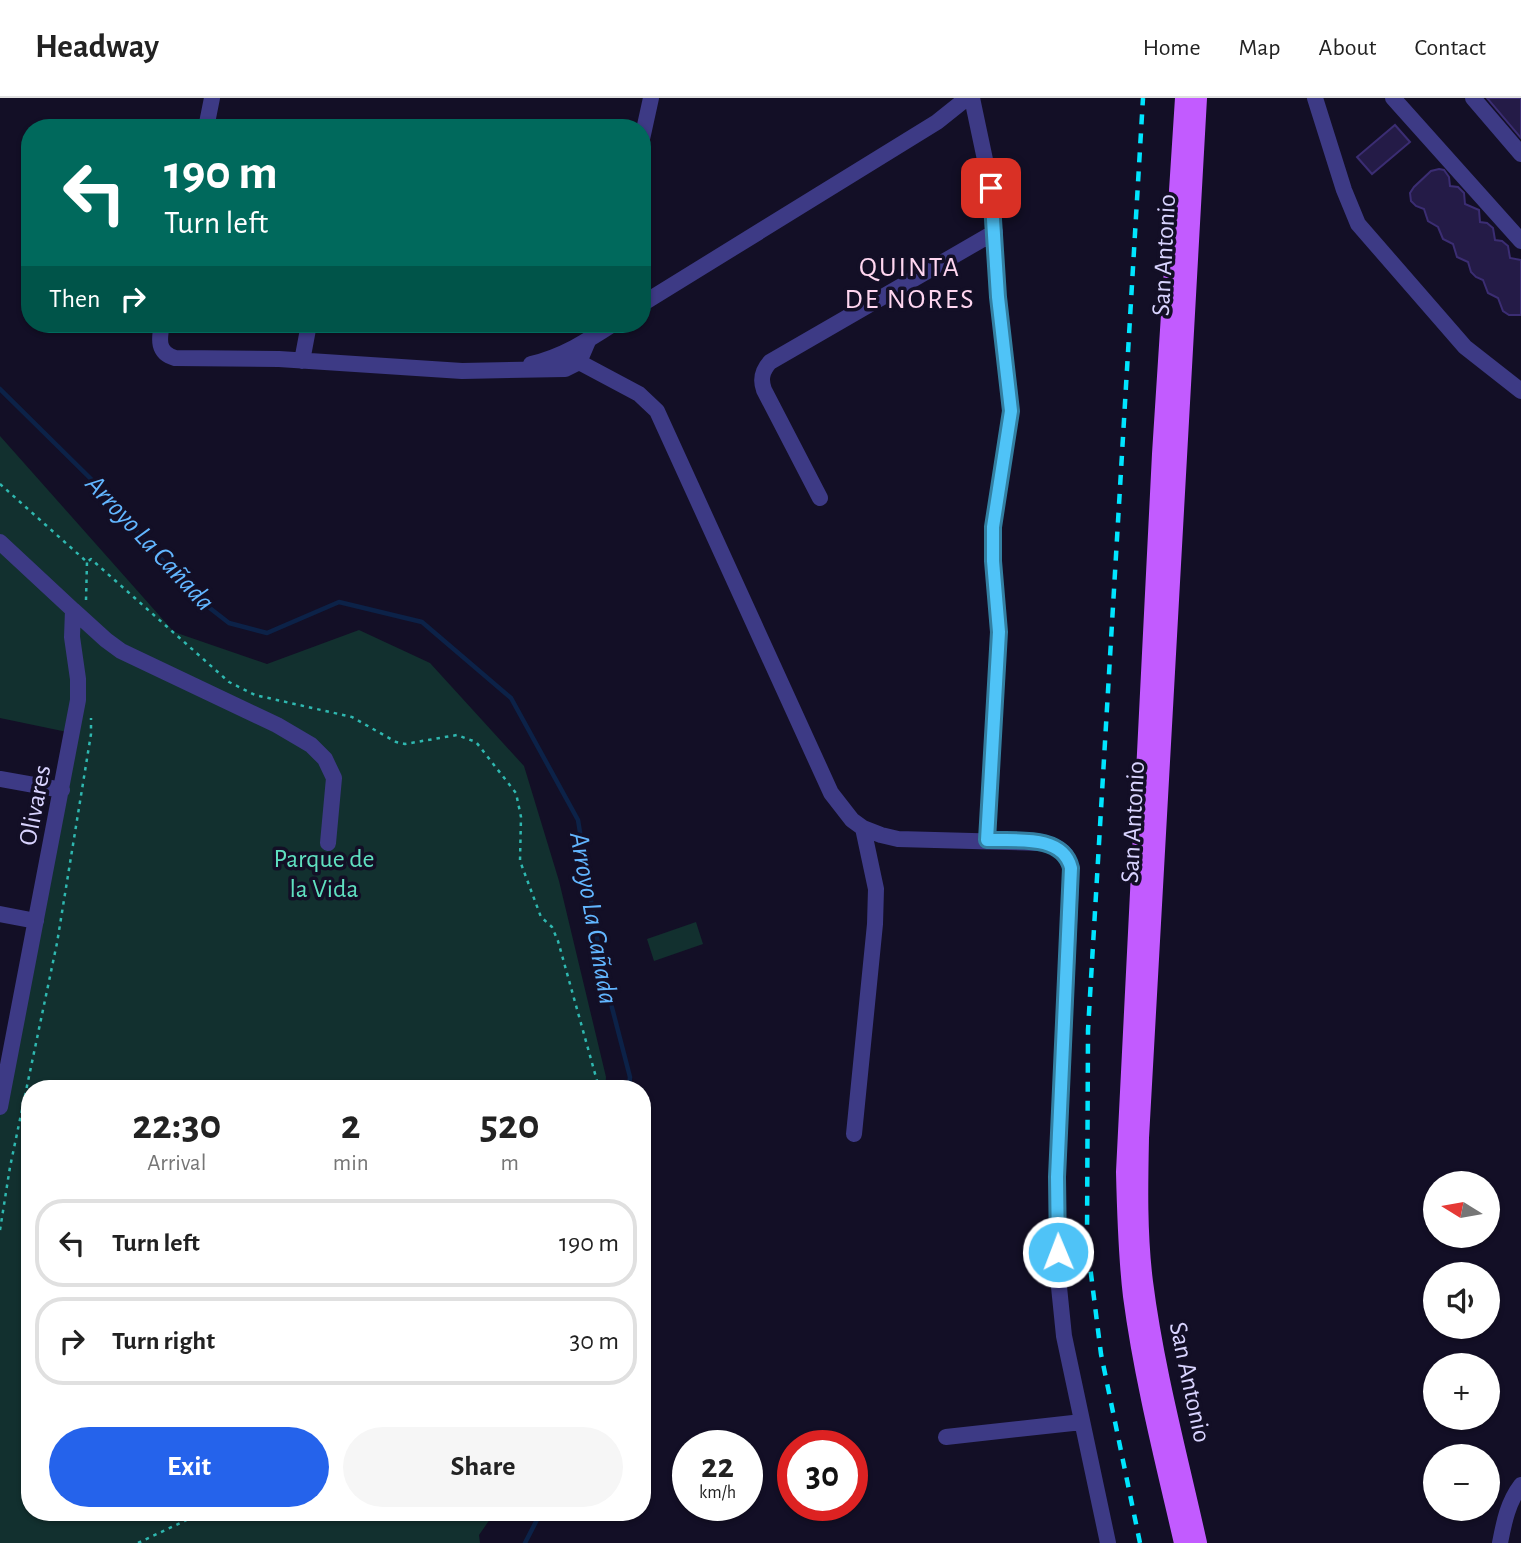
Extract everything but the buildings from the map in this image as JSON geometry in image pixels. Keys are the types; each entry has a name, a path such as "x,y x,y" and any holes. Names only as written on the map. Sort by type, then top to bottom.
{"main road":[{"name":"San Antonio","path":"1182,1543 1132,1296 1126,1227 1125,1172 1161,468 1184,98"},
{"name":"San Antonio","path":"1198,98 1139,1189 1144,1281 1154,1340 1198,1543"}],"street":[{"path":"208,119 212,98"},
{"path":"646,119 651,98"},
{"path":"651,298 937,122 967,98"},
{"path":"972,98 991,188 998,297 1011,411 993,527 999,632 987,840"},
{"path":"1315,98 1343,190 1358,224 1465,347 1521,391"},
{"path":"1392,98 1521,241"},
{"path":"1473,98 1521,154"},
{"path":"820,498 761,383 765,368 770,362 995,232"},
{"path":"160,333 161,350 168,356 302,360 462,371 565,369 579,362 588,341"},
{"path":"302,360 307,333"},
{"path":"503,370 546,361 600,333"},
{"path":"579,362 639,394 657,411 831,793 852,820 863,828 898,839 1045,843 1057,847 1069,859 1071,868 1057,1177 1058,1277 1064,1336 1108,1543"},
{"path":"0,542 121,651 277,725 312,745 325,759 334,778 328,843"},
{"name":"Olivares","path":"0,1107 5,1050 36,921 78,699 72,637 80,616"},
{"path":"0,779 62,790"},
{"path":"854,1134 876,924 876,889 863,828"},
{"path":"0,914 36,921"},
{"path":"946,1437 1082,1422"},
{"path":"1500,1543 1506,1513 1521,1485"}],"path":[{"path":"0,484 87,562"},
{"path":"87,562 92,559 229,682 255,695 352,717 396,742 405,744 457,735 476,742 516,793 521,817 520,861 541,917 552,927 558,941 597,1080"},
{"path":"80,616 87,562"},
{"path":"28,1080 57,943 91,734 91,713"},
{"path":"0,1230 21,1115"},
{"path":"138,1543 184,1521"}],"green space":[{"name":"Parque de la Vida","path":"0,436 174,632 267,664 359,630 430,663 524,766 559,881 606,1080 21,1080 21,1521 489,1521 479,1535 480,1543 0,1543 0,1107 72,733 0,718"},
{"path":"696,922 703,944 654,961 647,939"}],"waterway":[{"name":"Arroyo La Cañada","path":"0,389 90,478 193,595 229,623 267,633 339,602 422,622 511,698 578,820 602,969 630,1080"},
{"name":"Arroyo La Cañada","path":"525,1543 536,1521"}],"railway":[{"path":"1140,1543 1101,1354 1087,1242 1088,1030 1143,98"}],"district":[{"name":"QUINTA DE NORES","path":"910,282"}],"route":[{"path":"991,188 998,297 1011,411 993,527 992,548 999,632 987,840 1045,843 1057,847 1069,859 1071,868 1057,1177 1058,1252"}]}
